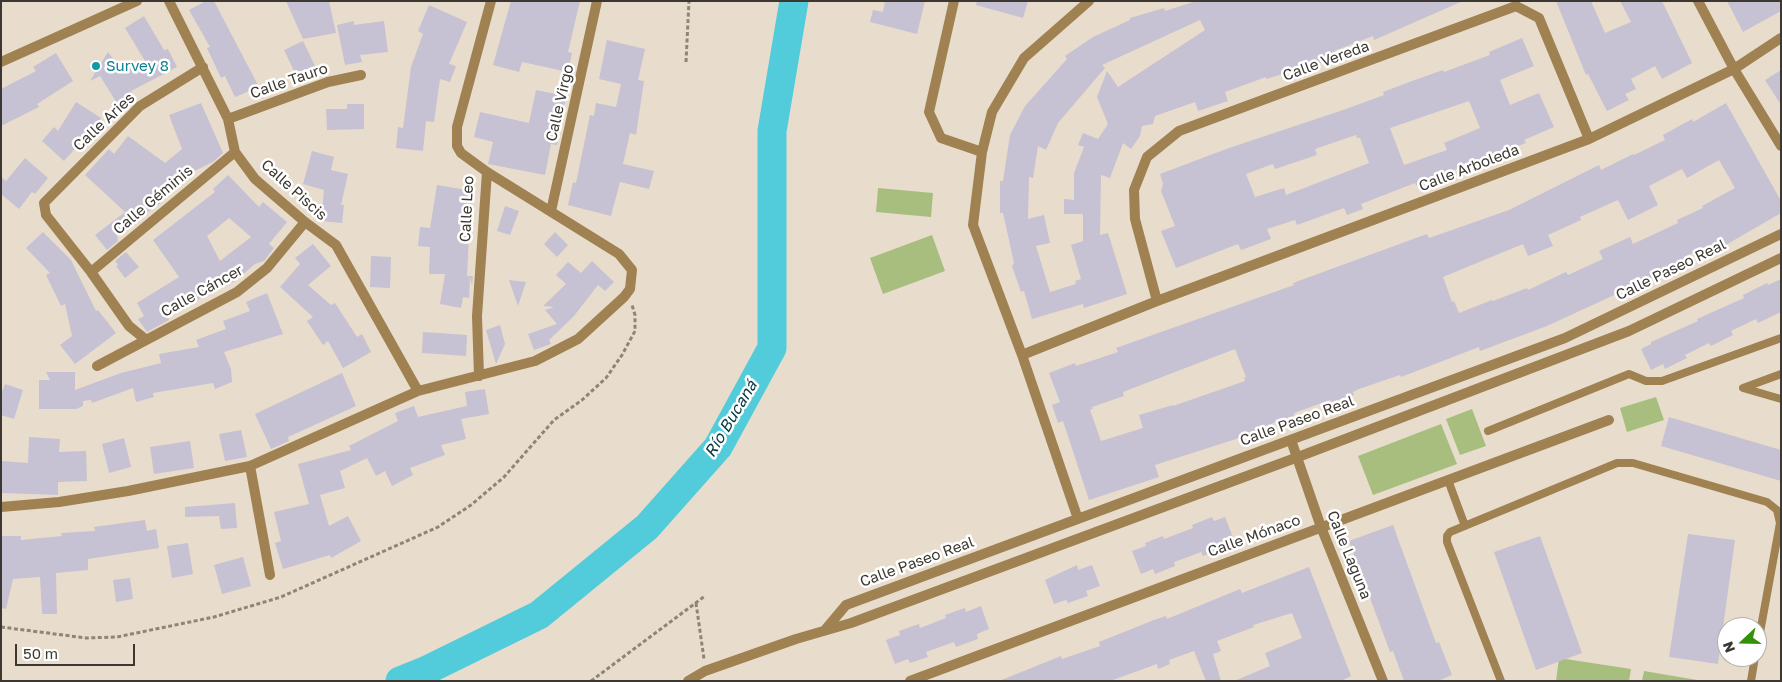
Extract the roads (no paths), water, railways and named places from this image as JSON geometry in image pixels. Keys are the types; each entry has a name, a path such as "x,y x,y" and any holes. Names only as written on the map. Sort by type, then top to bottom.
{"street":[{"path":"1,62 137,1"},
{"name":"Calle Piscis","path":"169,1 228,119 235,152 255,179 305,222 336,245 418,391"},
{"name":"Calle Leo","path":"479,376 477,316 487,172 462,153 456,140 491,1"},
{"name":"Calle Virgo","path":"551,211 598,1"},
{"path":"954,1 928,112 941,138 982,152"},
{"path":"1078,518 1022,355 974,225 982,152 992,112 1024,58 1090,1"},
{"path":"1698,1 1734,68 1781,146"},
{"name":"Calle Vereda","path":"1157,301 1135,219 1134,190 1147,157 1179,131 1516,6 1538,18 1589,138"},
{"name":"Calle Arboleda","path":"1022,355 1157,301 1589,138 1734,68 1781,38"},
{"name":"Calle Aries","path":"92,272 46,215 44,203 52,192 140,106 203,67"},
{"name":"Calle Tauro","path":"228,119 328,82 361,75"},
{"name":"Calle Géminis","path":"92,272 235,152"},
{"path":"1,507 59,502 250,466 418,391 536,361 578,339 624,297 630,289 632,270 619,254 487,172"},
{"name":"Calle Cáncer","path":"97,366 237,292 267,268 305,222"},
{"name":"Calle Paseo Real","path":"824,631 846,605 1565,338 1781,234"},
{"path":"688,681 705,671 851,623 1298,457 1629,331 1781,258"},
{"path":"92,272 129,326 145,339"},
{"name":"Calle Mónaco","path":"910,681 1609,420"},
{"name":"Calle Laguna","path":"1291,440 1320,527 1383,681"},
{"path":"250,466 270,575"}],"lane":[{"path":"1488,431 1629,374 1646,380 1662,381 1781,338"},
{"path":"1781,374 1743,388 1781,399"},
{"path":"1501,681 1447,542 1450,532 1617,464 1633,463 1767,502 1776,510 1780,523 1763,617"},
{"path":"1448,480 1465,526"},
{"path":"1751,681 1754,667"}],"waterway":[{"name":"Río Bucaná","path":"400,681 425,671 539,615 647,527 718,447 772,348 772,131 794,1"}],"place":[{"name":"Survey 8","path":"96,66"}]}
